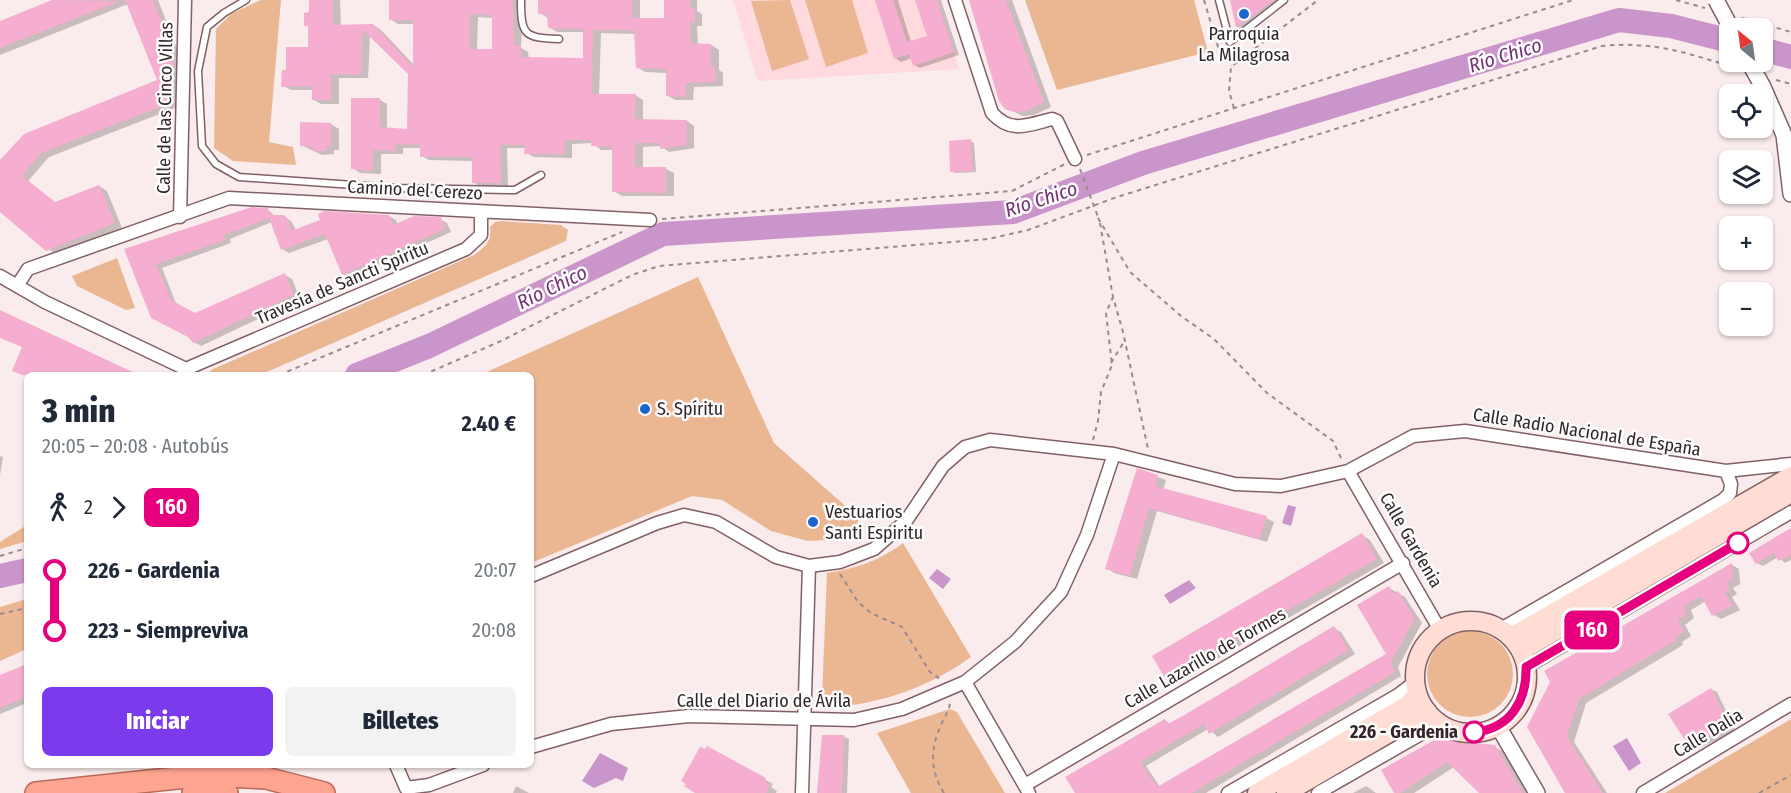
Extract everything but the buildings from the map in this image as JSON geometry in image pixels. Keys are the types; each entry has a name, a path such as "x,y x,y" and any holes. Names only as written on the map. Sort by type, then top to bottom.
{"highway":[{"path":"36,793 206,775 266,778 324,793"},
{"path":"193,793 227,793"}],"main road":[{"path":"1515,646 1791,476"},
{"path":"1515,646 1791,493"},
{"path":"1257,793 1406,706 1417,688 1421,652 1440,630 1455,623 1471,621 1486,623 1515,646 1527,684 1521,701 1512,715 1498,726 1469,732 1454,730 1434,717 1417,688"},
{"path":"1286,793 1412,717 1434,717"}],"street":[{"name":"Calle de las Cinco Villas","path":"180,217 185,0"},
{"path":"955,0 992,113 1004,125 1016,128 1052,119 1057,121 1075,159"},
{"path":"1716,0 1726,18"},
{"path":"1752,72 1766,83 1784,135 1791,195"},
{"name":"Camino del Cerezo","path":"17,286 28,269 229,198 650,220"},
{"name":"Travesía de Sancti Spiritu","path":"17,286 45,302 186,369 466,249 481,235 481,212"},
{"path":"0,276 17,286"},
{"name":"Calle Radio Nacional de España","path":"534,575 657,523 684,515 717,522 776,557 809,566 840,562 874,549 906,521 943,466 965,447 990,440 1114,454 1235,484 1281,486 1348,471 1413,436 1465,431 1726,471 1791,464"},
{"name":"Calle del Diario de Ávila","path":"534,746 611,724 689,716 854,720 902,709 965,682 1015,642 1061,592 1088,534 1114,454"},
{"name":"Calle Gardenia","path":"1348,471 1440,630"},
{"path":"1515,646 1723,500 1730,493 1731,484 1726,471"},
{"path":"1515,646 1791,512"},
{"name":"Calle Lazarillo de Tormes","path":"1027,789 1403,563"},
{"path":"802,793 809,566"},
{"path":"965,682 1027,789"},
{"path":"1228,793 1398,695 1417,688"},
{"name":"Calle Dalia","path":"1643,793 1791,704"},
{"path":"1318,793 1434,717"},
{"path":"1498,726 1537,793"},
{"path":"397,768 406,791 431,789 476,768"}],"lane":[{"path":"246,0 207,27 198,71 202,146 216,164 239,177 396,188 515,190 541,175"},
{"path":"521,0 521,24 527,34 534,38 559,39"},
{"path":"1219,0 1230,42 1284,0"}],"path":[{"path":"1204,0 1219,50 1231,67 1229,91 1234,108"},
{"path":"1231,67 1318,0"},
{"path":"286,372 650,220 1012,191 1075,159 1573,0"},
{"path":"430,372 501,341 632,275 659,266 988,238 1028,230 1095,206 1550,60 1602,46 1630,43 1662,46 1719,59"},
{"path":"1766,83 1791,84"},
{"path":"1075,159 1098,218 1113,297 1125,340 1148,449 1145,461"},
{"path":"1098,218 1130,272 1181,316 1214,339 1267,393 1333,441 1348,471"},
{"path":"1111,363 1106,313 1113,297"},
{"path":"1089,451 1098,421 1101,392 1111,363 1125,340"},
{"path":"0,556 24,549"},
{"path":"840,562 838,571 858,602 871,613 902,627 930,672 951,688 950,709 936,736 933,751 933,766 944,793"},
{"path":"0,614 24,609"},
{"path":"1759,793 1791,775"}],"shaded area":[{"path":"261,0 281,0 269,142 293,147 296,165 233,161 214,148 216,29 231,14"},
{"path":"733,0 937,0 959,69 758,81"},
{"path":"790,0 809,59 772,71 751,1"},
{"path":"805,0 852,0 868,53 826,67"},
{"path":"1025,0 1194,0 1208,52 1057,90"},
{"path":"495,222 561,225 568,230 566,241 267,372 210,372 474,255 487,244 490,227"},
{"path":"117,258 135,308 126,310 77,286 72,276"},
{"name":"S. Spíritu","path":"698,277 774,443 859,518 851,539 808,541 771,531 722,500 692,496 534,562 534,372 487,372"},
{"path":"1288,505 1296,507 1291,526 1282,523"},
{"path":"24,527 24,542 0,549 0,542"},
{"path":"903,543 971,657 939,677 904,692 867,702 829,707 822,698 827,573 867,563"},
{"path":"937,569 951,579 943,589 929,578"},
{"path":"1189,580 1196,588 1170,604 1164,595"},
{"path":"24,600 24,650 0,661 0,607"},
{"path":"1470,631 1487,634 1501,643 1510,657 1513,674 1510,691 1501,705 1487,714 1470,717 1453,714 1439,705 1430,691 1427,674 1430,657 1439,643 1453,634"},
{"path":"950,709 957,712 1005,793 911,793 877,733"},
{"path":"1791,719 1791,793 1665,793"},
{"path":"1627,738 1641,763 1629,771 1613,746"},
{"path":"600,753 628,768 623,781 616,778 594,788 582,781"}],"waterway":[{"name":"Río Chico","path":"364,372 429,346 663,234 1013,212 1143,163 1619,20 1671,26 1719,38"},
{"name":"Río Chico","path":"1773,52 1791,57"},
{"name":"Río Chico","path":"0,576 24,571"}],"bus line":[{"name":"160","path":"1474,732 1498,726 1512,715 1521,701 1527,684 1526,667 1738,543"}],"place":[{"name":"Parroquia La Milagrosa","path":"1244,14"},
{"name":"S. Spíritu","path":"645,409"},
{"name":"Vestuarios Santi Espiritu","path":"813,522"},
{"name":"226 - Gardenia","path":"1474,732"}]}
